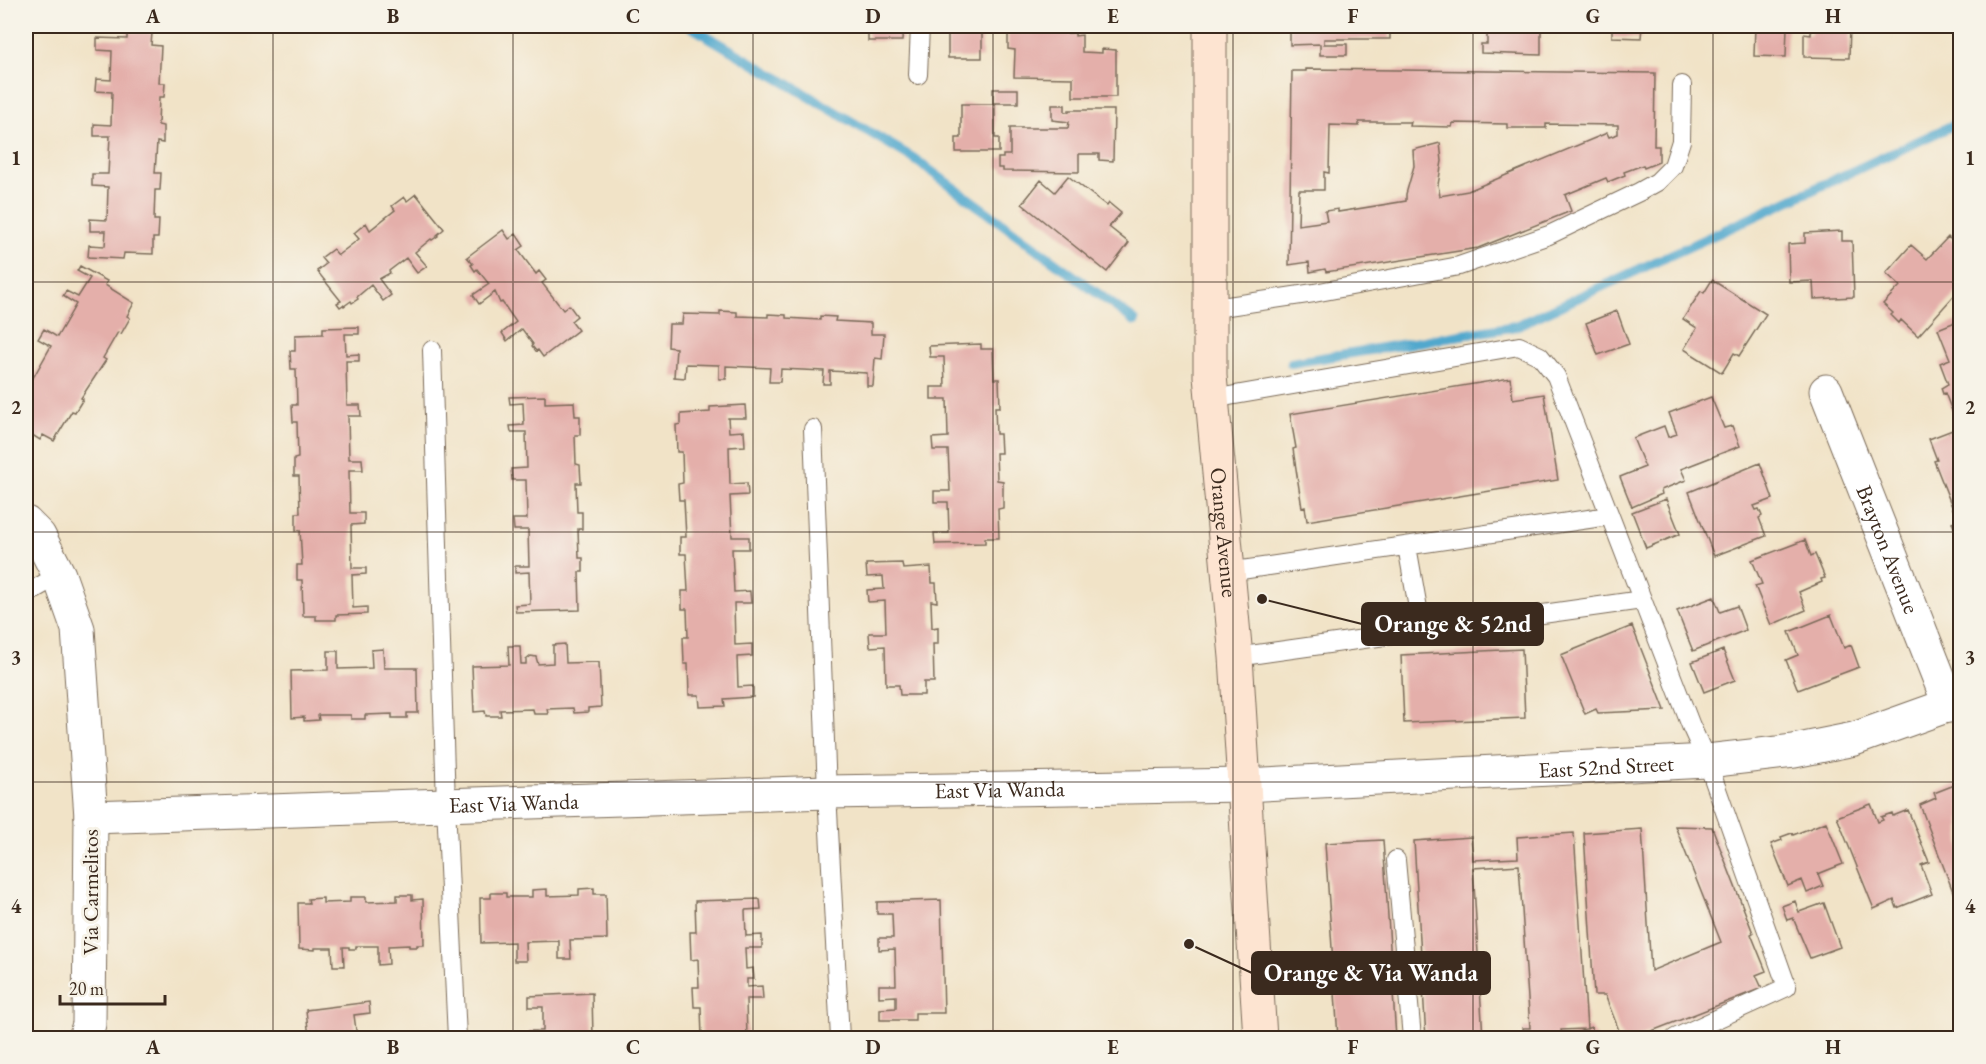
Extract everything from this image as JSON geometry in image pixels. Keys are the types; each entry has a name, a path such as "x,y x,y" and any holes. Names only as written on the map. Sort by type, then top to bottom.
{"street":[{"name":"Orange Avenue","path":"1210,26 1208,309 1212,399 1236,657 1260,1038"},
{"name":"Brayton Avenue","path":"1826,391 1955,703"},
{"path":"26,523 39,536 59,575 78,629 91,817"},
{"name":"East 52nd Street","path":"1244,785 1707,762 1794,752 1854,739 1955,703"},
{"name":"East Via Wanda","path":"91,817 826,792 1244,785"},
{"name":"Via Carmelitos","path":"85,1038 89,1024 91,817"}],"lane":[{"path":"918,75 920,26"},
{"path":"1208,309 1314,293 1459,266 1549,235 1657,182 1672,166 1681,141 1682,85"},
{"path":"1212,399 1519,346 1540,356 1556,376 1707,762 1787,987 1675,1038"},
{"path":"432,350 446,805 457,1038"},
{"path":"813,429 826,792 840,1038"},
{"path":"1228,572 1609,516"},
{"path":"1407,546 1422,631"},
{"path":"26,594 59,575"},
{"path":"1236,657 1642,600"},
{"path":"1396,860 1412,1038"}],"building":[{"path":"868,26 903,26 902,41 868,41"},
{"path":"948,26 982,26 982,58 948,58"},
{"path":"1290,26 1390,26 1390,39 1324,39 1324,44 1347,44 1347,55 1320,55 1320,44 1290,45"},
{"path":"1487,26 1541,26 1541,55 1481,53 1481,44 1487,44"},
{"path":"1612,26 1642,26 1641,38 1612,37"},
{"path":"1755,26 1787,26 1786,57 1754,56"},
{"path":"1811,26 1850,26 1849,58 1804,57 1804,34 1811,35"},
{"path":"127,32 152,33 151,45 161,46 159,83 165,83 164,97 159,97 158,125 163,126 163,143 157,142 155,173 161,173 160,190 155,190 154,220 159,220 158,238 153,238 153,254 124,253 123,259 88,257 89,245 105,246 106,231 90,231 90,219 107,220 108,187 92,186 92,174 108,174 110,136 94,136 94,124 111,125 112,92 95,91 96,79 111,80 112,51 97,50 97,38 127,39"},
{"path":"1008,33 1075,33 1075,36 1082,35 1082,52 1102,53 1102,49 1116,50 1116,97 1073,97 1073,78 1014,77 1015,50 1008,49"},
{"path":"1306,69 1655,73 1654,146 1659,146 1659,162 1644,168 1643,165 1624,172 1625,175 1608,182 1606,178 1565,195 1571,211 1478,248 1326,272 1325,269 1310,272 1309,262 1289,265 1292,71 1306,71","holes":["1359,122 1411,122 1410,126 1452,127 1453,123 1507,124 1507,128 1546,128 1546,124 1618,125 1618,134 1609,137 1607,133 1468,191 1440,196 1438,185 1442,161 1440,143 1413,150 1414,166 1406,201 1338,212 1338,209 1325,211 1327,221 1298,225 1299,190 1324,190 1324,172 1329,173 1330,125 1359,126"]},
{"path":"993,89 1018,89 1018,103 993,103"},
{"path":"961,104 995,104 995,138 999,138 999,152 956,152 956,138 961,138"},
{"path":"1052,105 1065,105 1065,112 1069,110 1114,110 1113,161 1099,160 1099,154 1079,154 1079,172 1003,171 1003,168 998,168 998,158 1010,155 1010,128 1068,128 1069,122 1052,120"},
{"path":"1068,176 1107,206 1109,203 1121,213 1109,227 1129,243 1107,272 1022,204 1041,180 1055,192"},
{"path":"416,194 444,229 415,252 427,266 417,273 406,258 389,271 390,273 379,279 391,295 383,301 371,285 357,297 358,299 340,307 337,303 341,301 317,271 326,264 321,258 333,249 338,255 359,239 354,233 366,223 370,230 395,210 392,206 404,197 407,201"},
{"path":"503,230 509,239 516,234 524,246 518,250 536,274 539,271 546,280 542,283 563,310 569,305 577,316 571,321 578,330 543,357 532,346 533,344 522,329 507,341 502,333 516,322 502,302 500,303 495,292 479,304 473,295 489,284 477,269 475,271 467,257"},
{"path":"1842,231 1842,241 1852,241 1854,297 1814,299 1813,281 1789,282 1788,244 1805,243 1805,233"},
{"path":"1948,237 1960,248 1960,257 1955,263 1960,268 1960,289 1918,336 1901,320 1899,323 1891,315 1893,313 1883,304 1900,286 1886,273 1911,245 1927,259"},
{"path":"80,266 107,281 105,285 134,303 127,316 130,318 121,334 118,332 103,358 106,360 81,398 83,399 75,412 72,411 54,441 43,435 40,440 26,431 26,390 29,383 26,381 26,374 33,378 51,346 38,339 44,329 57,337 76,304 63,296 66,291 78,297 90,278 77,271"},
{"path":"1712,280 1766,314 1739,356 1734,353 1722,373 1684,349 1697,328 1683,319 1701,291 1704,293"},
{"path":"720,311 737,312 737,316 768,317 768,314 786,315 786,318 820,320 820,316 836,317 835,321 871,323 871,334 884,334 882,359 875,358 873,386 867,386 867,373 830,371 830,384 823,384 824,371 781,369 780,382 769,382 770,368 726,366 726,379 719,379 719,365 686,364 685,378 674,377 676,348 668,347 669,324 682,324 683,314 720,315"},
{"path":"1617,311 1629,344 1598,355 1586,323"},
{"path":"1960,320 1960,413 1954,416 1941,388 1948,384 1940,363 1950,359 1938,329"},
{"path":"359,327 359,334 345,334 346,355 359,354 359,361 346,361 347,405 360,405 361,416 348,416 349,459 362,459 363,470 349,470 350,513 364,513 364,524 351,525 352,568 366,568 366,574 352,575 353,608 367,607 367,614 336,615 336,620 316,620 316,616 303,616 302,580 297,580 297,565 302,565 300,530 296,531 296,513 300,513 299,476 294,476 294,459 298,458 297,422 293,422 292,405 297,405 296,369 291,369 290,351 295,351 295,335 323,334 323,328"},
{"path":"981,344 981,349 993,349 994,379 999,379 1000,407 995,407 996,434 1000,434 1001,453 996,453 997,480 1003,481 1003,508 998,509 999,538 985,538 985,543 935,544 934,533 949,533 948,502 934,502 934,491 950,491 948,450 933,450 932,438 948,437 947,399 931,399 931,387 945,387 944,357 930,357 929,346"},
{"path":"1510,378 1513,399 1544,394 1558,480 1307,521 1305,507 1302,508 1290,414"},
{"path":"545,396 545,403 574,402 575,416 580,416 580,435 575,435 576,464 580,465 581,483 576,483 577,512 582,512 582,529 578,529 579,558 583,558 583,572 579,572 580,610 516,612 515,605 530,604 529,572 515,573 515,566 529,566 528,530 514,530 513,519 527,519 526,480 512,480 511,469 527,468 526,432 511,432 510,426 524,425 523,403 510,404 509,397"},
{"path":"1711,397 1724,428 1732,426 1740,446 1681,469 1686,480 1661,490 1662,494 1632,507 1620,477 1645,467 1633,438 1664,426 1668,437 1677,434 1669,413"},
{"path":"745,405 746,418 728,418 729,432 744,431 745,446 729,447 730,484 747,483 748,495 730,496 732,537 749,537 749,549 732,549 734,592 750,591 751,603 734,603 735,645 752,644 752,656 737,657 738,687 753,686 753,697 724,699 725,706 700,707 699,695 689,695 688,664 684,664 683,637 688,637 687,609 682,609 682,591 688,591 686,554 680,554 680,537 686,537 684,500 679,500 678,484 683,483 682,452 677,452 676,425 681,424 681,414 710,412 710,407"},
{"path":"1960,427 1959,514 1956,507 1953,509 1934,461 1937,460 1929,439"},
{"path":"1760,463 1773,499 1754,506 1756,510 1759,509 1762,516 1759,518 1766,536 1714,556 1689,492"},
{"path":"1666,499 1680,534 1646,548 1632,512"},
{"path":"1960,519 1960,544 1952,522"},
{"path":"1805,540 1811,556 1815,554 1825,578 1821,579 1822,582 1799,592 1806,610 1771,625 1755,586 1762,584 1752,560"},
{"path":"902,563 903,569 931,567 932,583 936,583 937,602 931,601 932,628 938,627 938,644 933,644 934,682 924,682 924,695 900,695 899,685 886,685 885,646 870,647 869,633 886,633 885,601 868,602 867,590 884,589 883,576 867,577 866,564"},
{"path":"1714,597 1720,612 1737,606 1746,630 1693,651 1677,611"},
{"path":"1831,615 1844,648 1851,645 1859,667 1798,690 1786,660 1798,655 1789,632"},
{"path":"1632,626 1665,710 1598,713 1596,709 1585,714 1561,655"},
{"path":"565,644 566,663 599,662 601,707 588,708 588,712 574,713 573,708 547,709 548,714 534,714 533,709 500,710 501,716 486,716 485,711 474,712 472,666 509,665 508,646 520,646 521,664 526,664 526,660 531,656 536,657 538,664 553,663 553,645"},
{"path":"383,649 384,668 417,668 418,713 407,713 407,718 392,718 392,714 365,715 365,719 351,719 351,715 318,715 319,720 304,721 304,717 292,718 291,671 328,670 328,651 338,651 338,669 372,668 371,650"},
{"path":"1522,649 1525,718 1404,723 1401,655"},
{"path":"1723,650 1735,680 1704,692 1692,662"},
{"path":"1957,784 1960,789 1960,910 1920,805 1936,798 1934,793"},
{"path":"1871,804 1878,822 1883,820 1881,817 1892,813 1893,816 1908,810 1929,862 1921,865 1932,894 1897,908 1894,900 1874,909 1837,817"},
{"path":"1826,822 1843,864 1818,874 1823,886 1807,893 1802,880 1788,886 1771,844 1782,840 1781,837 1792,833 1793,835"},
{"path":"1675,826 1712,827 1766,971 1756,975 1762,988 1634,1038 1622,1038 1605,995 1594,995 1584,833 1642,829 1651,971 1721,942"},
{"path":"1574,833 1587,1029 1561,1030 1562,1038 1524,1038 1523,1028 1530,1028 1519,865 1473,868 1483,1038 1426,1038 1414,841 1471,837 1473,860 1518,858 1517,837"},
{"path":"1383,840 1396,1038 1338,1038 1325,843"},
{"path":"594,888 594,894 606,894 607,939 570,940 571,959 559,959 559,941 525,942 526,961 514,961 514,942 481,943 480,898 491,898 491,893 506,893 506,897 532,897 532,890 547,889 547,896 579,895 579,889"},
{"path":"397,895 412,895 412,900 423,899 424,945 417,945 417,947 388,946 389,964 378,965 378,946 356,946 356,949 343,947 344,966 333,966 332,948 299,949 298,903 309,903 308,899 323,898 323,903 350,902 350,897 366,897 366,902 397,901"},
{"path":"760,899 761,909 745,910 746,936 762,935 762,948 745,948 746,969 753,968 754,979 747,979 747,987 762,986 763,999 746,999 747,1038 702,1038 701,1007 694,1007 693,987 699,987 698,959 691,960 690,932 696,932 695,901"},
{"path":"941,900 944,1013 915,1013 915,1020 880,1020 880,1009 896,1008 896,996 879,997 879,985 896,985 895,949 879,950 879,938 893,938 892,914 877,914 877,902"},
{"path":"1795,901 1799,912 1824,903 1840,947 1810,958 1793,918 1787,920 1782,906"},
{"path":"592,993 593,1038 529,1038 529,1031 543,1031 543,1007 529,1007 529,996"},
{"path":"369,1002 370,1013 354,1015 357,1038 309,1038 306,1010"},
{"path":"1591,1027 1596,1038 1564,1038"},
{"path":"1000,1035 1000,1038 949,1038 949,1036"}],"waterway":[{"path":"690,26 913,158 1135,321"},
{"path":"1291,363 1516,326 1960,122"}],"railway":[{"path":"1947,1038 1960,1033"}],"place":[{"name":"Orange & 52nd","path":"1262,599"},
{"name":"Orange & Via Wanda","path":"1189,944"}]}
